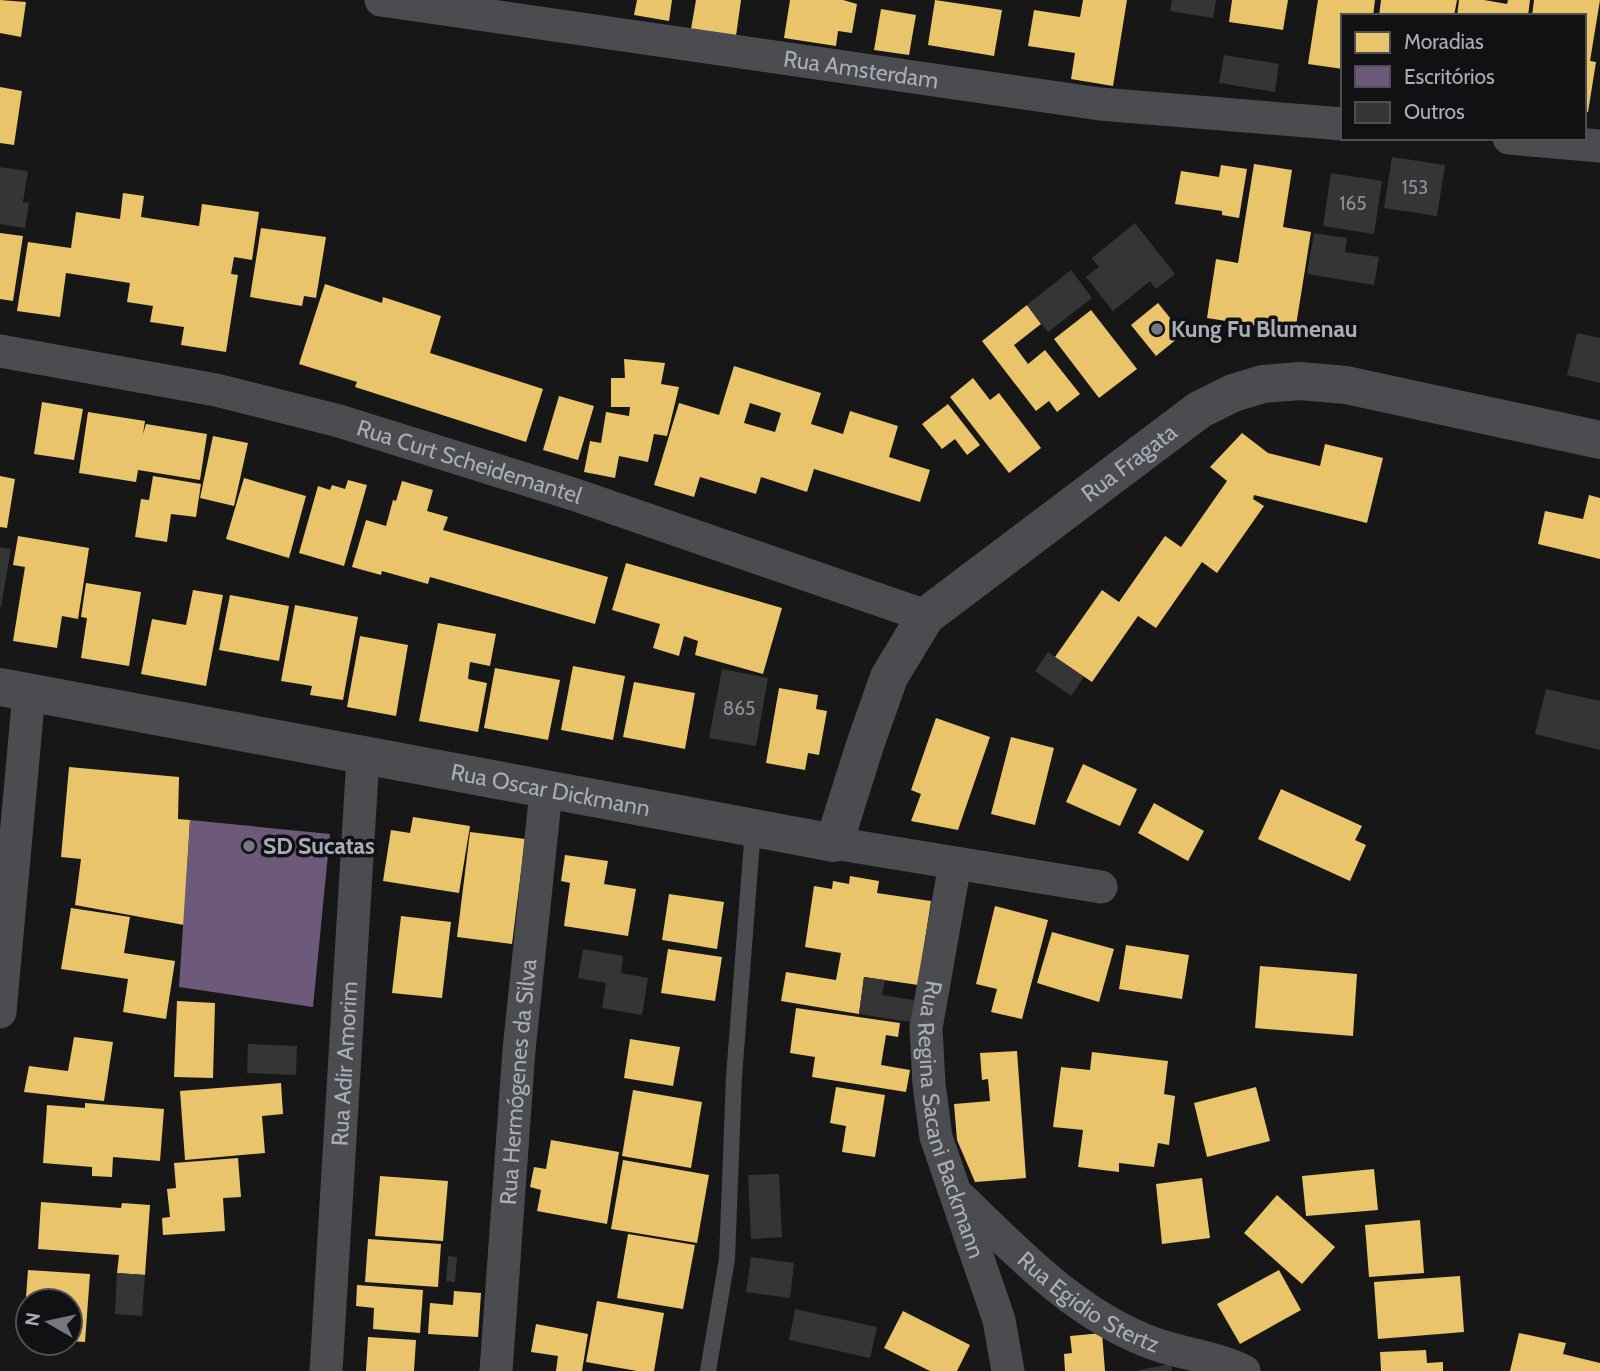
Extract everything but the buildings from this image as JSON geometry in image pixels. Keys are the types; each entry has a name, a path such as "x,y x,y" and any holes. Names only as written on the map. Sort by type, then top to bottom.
{"street":[{"name":"Rua Amsterdam","path":"381,0 1100,104 1341,124"},
{"path":"1532,140 1600,146"},
{"name":"Rua Curt Scheidemantel","path":"0,351 216,390 339,421 573,495 926,616"},
{"name":"Rua Fragata","path":"834,843 889,677 926,616 1199,410 1233,393 1263,384 1300,381 1346,386 1600,440"},
{"path":"0,1012 14,690"},
{"name":"Rua Oscar Dickmann","path":"14,690 834,843 1101,887"},
{"name":"Rua Adir Amorim","path":"326,1371 363,757"},
{"name":"Rua Hermógenes da Silva","path":"496,1371 519,1050 546,790"},
{"name":"Rua Regina Sacani Backmann","path":"954,864 926,1028 929,1084 936,1137 999,1320 1008,1371"},
{"name":"Rua Egidio Stertz","path":"957,1194 1017,1253 1076,1303 1105,1322 1152,1343 1244,1371"}],"lane":[{"path":"708,1371 727,1259 734,1077 753,828"}],"place":[{"name":"Kung Fu Blumenau","path":"1157,329"},
{"name":"SD Sucatas","path":"249,846"}]}
